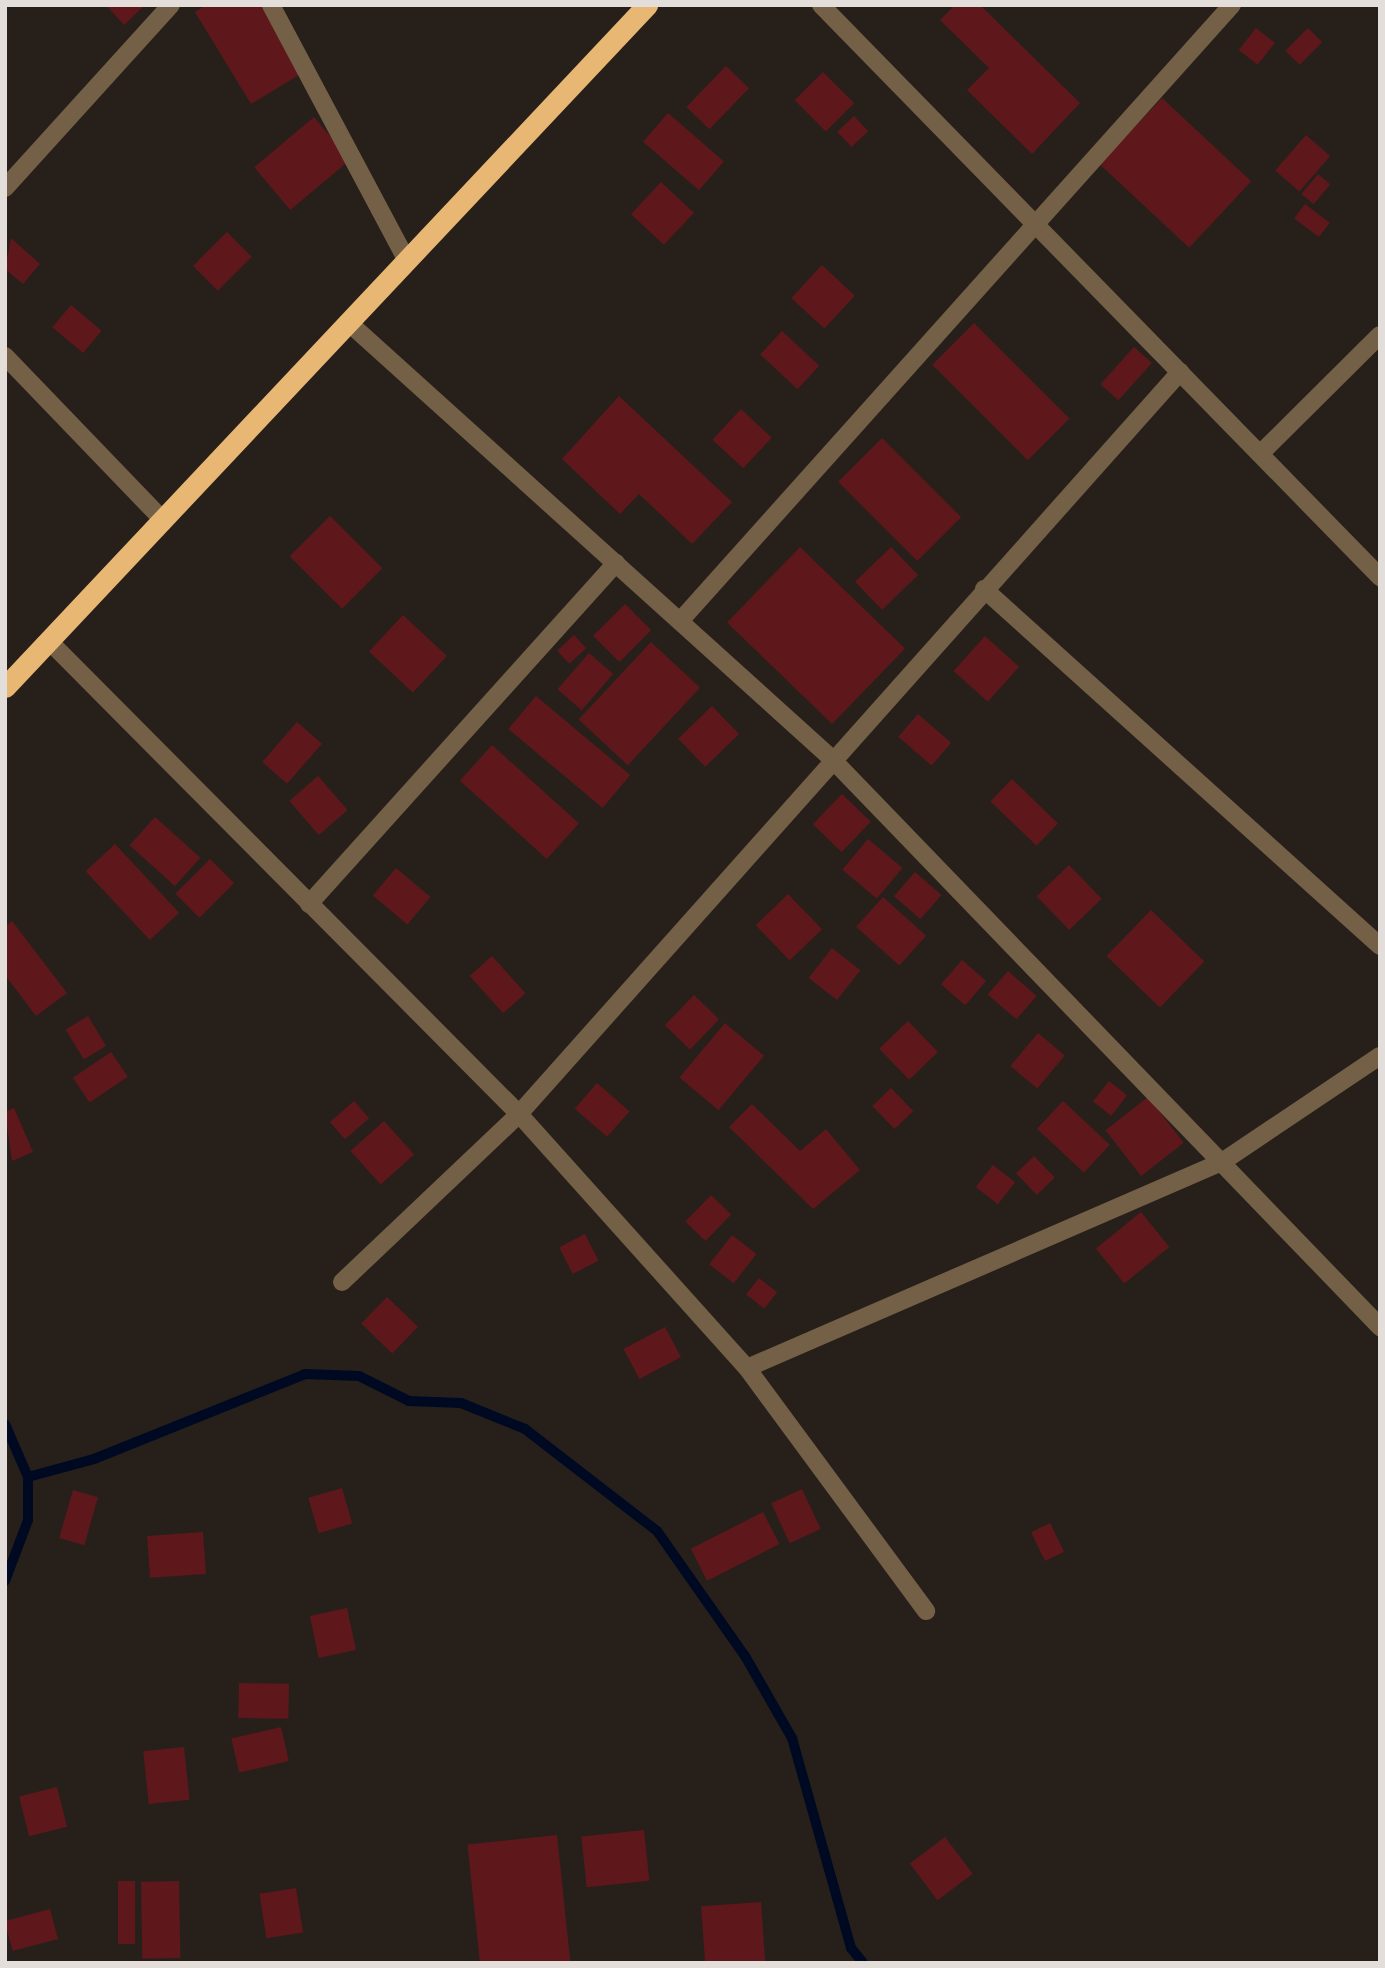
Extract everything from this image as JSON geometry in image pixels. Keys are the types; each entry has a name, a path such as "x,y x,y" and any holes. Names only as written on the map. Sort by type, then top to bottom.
{"highway":[{"path":"5,687 50,642 161,518 647,5"}],"street":[{"path":"5,188 171,5"},
{"path":"271,5 406,259"},
{"path":"821,5 1380,577"},
{"path":"680,621 1032,222 1232,5"},
{"path":"348,322 831,758 1380,1327"},
{"path":"1260,454 1380,335"},
{"path":"5,356 161,518"},
{"path":"342,1282 519,1114 831,758 1180,372"},
{"path":"309,904 616,563"},
{"path":"984,589 1380,946"},
{"path":"50,642 519,1114 747,1368 926,1611"},
{"path":"747,1368 1222,1162 1380,1056"}],"building":[{"path":"106,5 145,5 124,25"},
{"path":"206,5 263,5 304,72 251,104 195,12"},
{"path":"955,5 980,5 1080,103 1032,154 967,90 989,68 940,20"},
{"path":"1256,28 1275,43 1258,65 1239,50"},
{"path":"1308,28 1322,42 1300,65 1285,51"},
{"path":"726,66 749,88 709,129 686,107"},
{"path":"823,72 854,103 826,131 795,100"},
{"path":"1162,98 1251,181 1189,248 1100,165"},
{"path":"668,113 724,162 699,190 643,142"},
{"path":"854,116 868,131 852,147 837,132"},
{"path":"314,117 350,160 290,210 254,167"},
{"path":"1306,135 1330,156 1299,191 1275,170"},
{"path":"1318,174 1330,184 1314,204 1301,194"},
{"path":"661,182 694,213 664,245 631,214"},
{"path":"1305,204 1330,223 1319,237 1294,218"},
{"path":"227,232 252,257 218,291 193,266"},
{"path":"11,238 40,264 23,284 5,269"},
{"path":"822,265 855,296 824,329 791,298"},
{"path":"71,305 102,331 83,353 52,327"},
{"path":"974,323 1069,418 1028,460 932,365"},
{"path":"782,331 819,366 797,389 760,354"},
{"path":"1134,347 1152,363 1118,400 1101,384"},
{"path":"619,396 732,502 692,544 639,494 620,514 562,459"},
{"path":"741,409 772,438 743,468 712,440"},
{"path":"882,438 961,517 917,561 838,482"},
{"path":"330,516 382,568 342,609 290,556"},
{"path":"800,547 905,648 832,724 727,623"},
{"path":"891,547 918,575 882,610 855,582"},
{"path":"625,604 651,630 619,662 593,636"},
{"path":"403,615 447,656 413,692 369,652"},
{"path":"574,635 586,648 569,664 557,651"},
{"path":"985,636 1019,667 988,702 954,671"},
{"path":"651,642 700,688 628,765 579,720"},
{"path":"589,653 613,674 582,710 558,689"},
{"path":"536,696 630,775 603,808 508,729"},
{"path":"712,706 739,734 705,767 678,739"},
{"path":"918,714 951,743 932,766 898,737"},
{"path":"297,722 322,744 287,784 262,762"},
{"path":"492,745 579,823 547,859 460,781"},
{"path":"318,776 348,810 319,835 289,801"},
{"path":"1012,779 1058,823 1037,846 990,801"},
{"path":"842,794 871,822 842,852 813,824"},
{"path":"155,817 200,858 175,886 130,845"},
{"path":"868,839 902,868 877,899 842,870"},
{"path":"115,844 179,913 150,940 86,871"},
{"path":"210,859 234,883 199,918 175,894"},
{"path":"1069,865 1102,899 1069,930 1037,896"},
{"path":"396,868 430,897 407,925 373,896"},
{"path":"915,872 941,895 920,919 894,896"},
{"path":"788,894 822,929 790,961 756,925"},
{"path":"883,897 926,936 899,966 856,927"},
{"path":"1151,910 1204,961 1160,1007 1107,956"},
{"path":"12,921 67,993 36,1016 5,975 5,927"},
{"path":"832,948 860,970 837,1000 809,978"},
{"path":"492,956 525,993 503,1013 470,976"},
{"path":"962,960 986,981 965,1005 941,984"},
{"path":"1008,971 1037,996 1016,1019 988,994"},
{"path":"694,995 719,1019 690,1050 665,1025"},
{"path":"88,1016 106,1046 84,1059 66,1029"},
{"path":"908,1021 938,1052 909,1080 879,1049"},
{"path":"725,1023 764,1056 718,1110 679,1077"},
{"path":"1038,1033 1065,1055 1037,1088 1010,1066"},
{"path":"111,1052 128,1077 90,1103 73,1078"},
{"path":"1109,1081 1127,1095 1111,1116 1093,1101"},
{"path":"597,1083 629,1111 607,1137 575,1109"},
{"path":"891,1088 913,1111 895,1129 872,1106"},
{"path":"1148,1097 1184,1143 1141,1176 1105,1130"},
{"path":"354,1101 369,1118 345,1139 330,1122"},
{"path":"1063,1101 1110,1145 1084,1172 1037,1129"},
{"path":"752,1104 800,1151 826,1129 860,1170 813,1209 729,1127"},
{"path":"14,1108 33,1152 12,1161 5,1112"},
{"path":"384,1121 414,1154 381,1185 351,1151"},
{"path":"1034,1156 1055,1178 1037,1195 1016,1173"},
{"path":"993,1165 1015,1182 998,1204 976,1187"},
{"path":"711,1195 731,1214 705,1241 685,1222"},
{"path":"1141,1212 1169,1247 1124,1283 1096,1249"},
{"path":"585,1234 599,1261 573,1274 559,1247"},
{"path":"732,1235 756,1254 734,1283 709,1264"},
{"path":"759,1278 777,1292 764,1309 746,1295"},
{"path":"387,1297 418,1327 392,1353 361,1324"},
{"path":"665,1327 681,1357 639,1379 624,1349"},
{"path":"342,1488 352,1524 319,1533 308,1498"},
{"path":"802,1489 821,1529 790,1543 771,1503"},
{"path":"73,1490 98,1497 84,1545 59,1538"},
{"path":"763,1512 779,1544 707,1581 691,1549"},
{"path":"1050,1523 1064,1552 1045,1561 1031,1532"},
{"path":"203,1532 206,1574 150,1578 147,1536"},
{"path":"347,1608 356,1650 319,1658 310,1616"},
{"path":"239,1683 289,1684 288,1719 238,1718"},
{"path":"281,1727 289,1761 239,1773 231,1738"},
{"path":"184,1747 190,1800 149,1804 143,1751"},
{"path":"57,1787 67,1827 29,1836 19,1796"},
{"path":"644,1830 649,1881 587,1887 581,1837"},
{"path":"557,1835 570,1963 480,1963 467,1844"},
{"path":"945,1837 973,1874 938,1900 910,1863"},
{"path":"118,1881 135,1881 135,1944 118,1944"},
{"path":"179,1881 180,1958 142,1959 141,1882"},
{"path":"296,1888 303,1932 266,1938 259,1894"},
{"path":"761,1902 765,1963 705,1963 701,1906"},
{"path":"50,1909 58,1939 13,1951 5,1921"}],"waterway":[{"path":"5,1424 28,1477 94,1459 305,1374 359,1376 409,1401 461,1403 525,1429 657,1531 745,1656 792,1738 851,1948 863,1963"},
{"path":"5,1581 28,1520 28,1477"}]}
